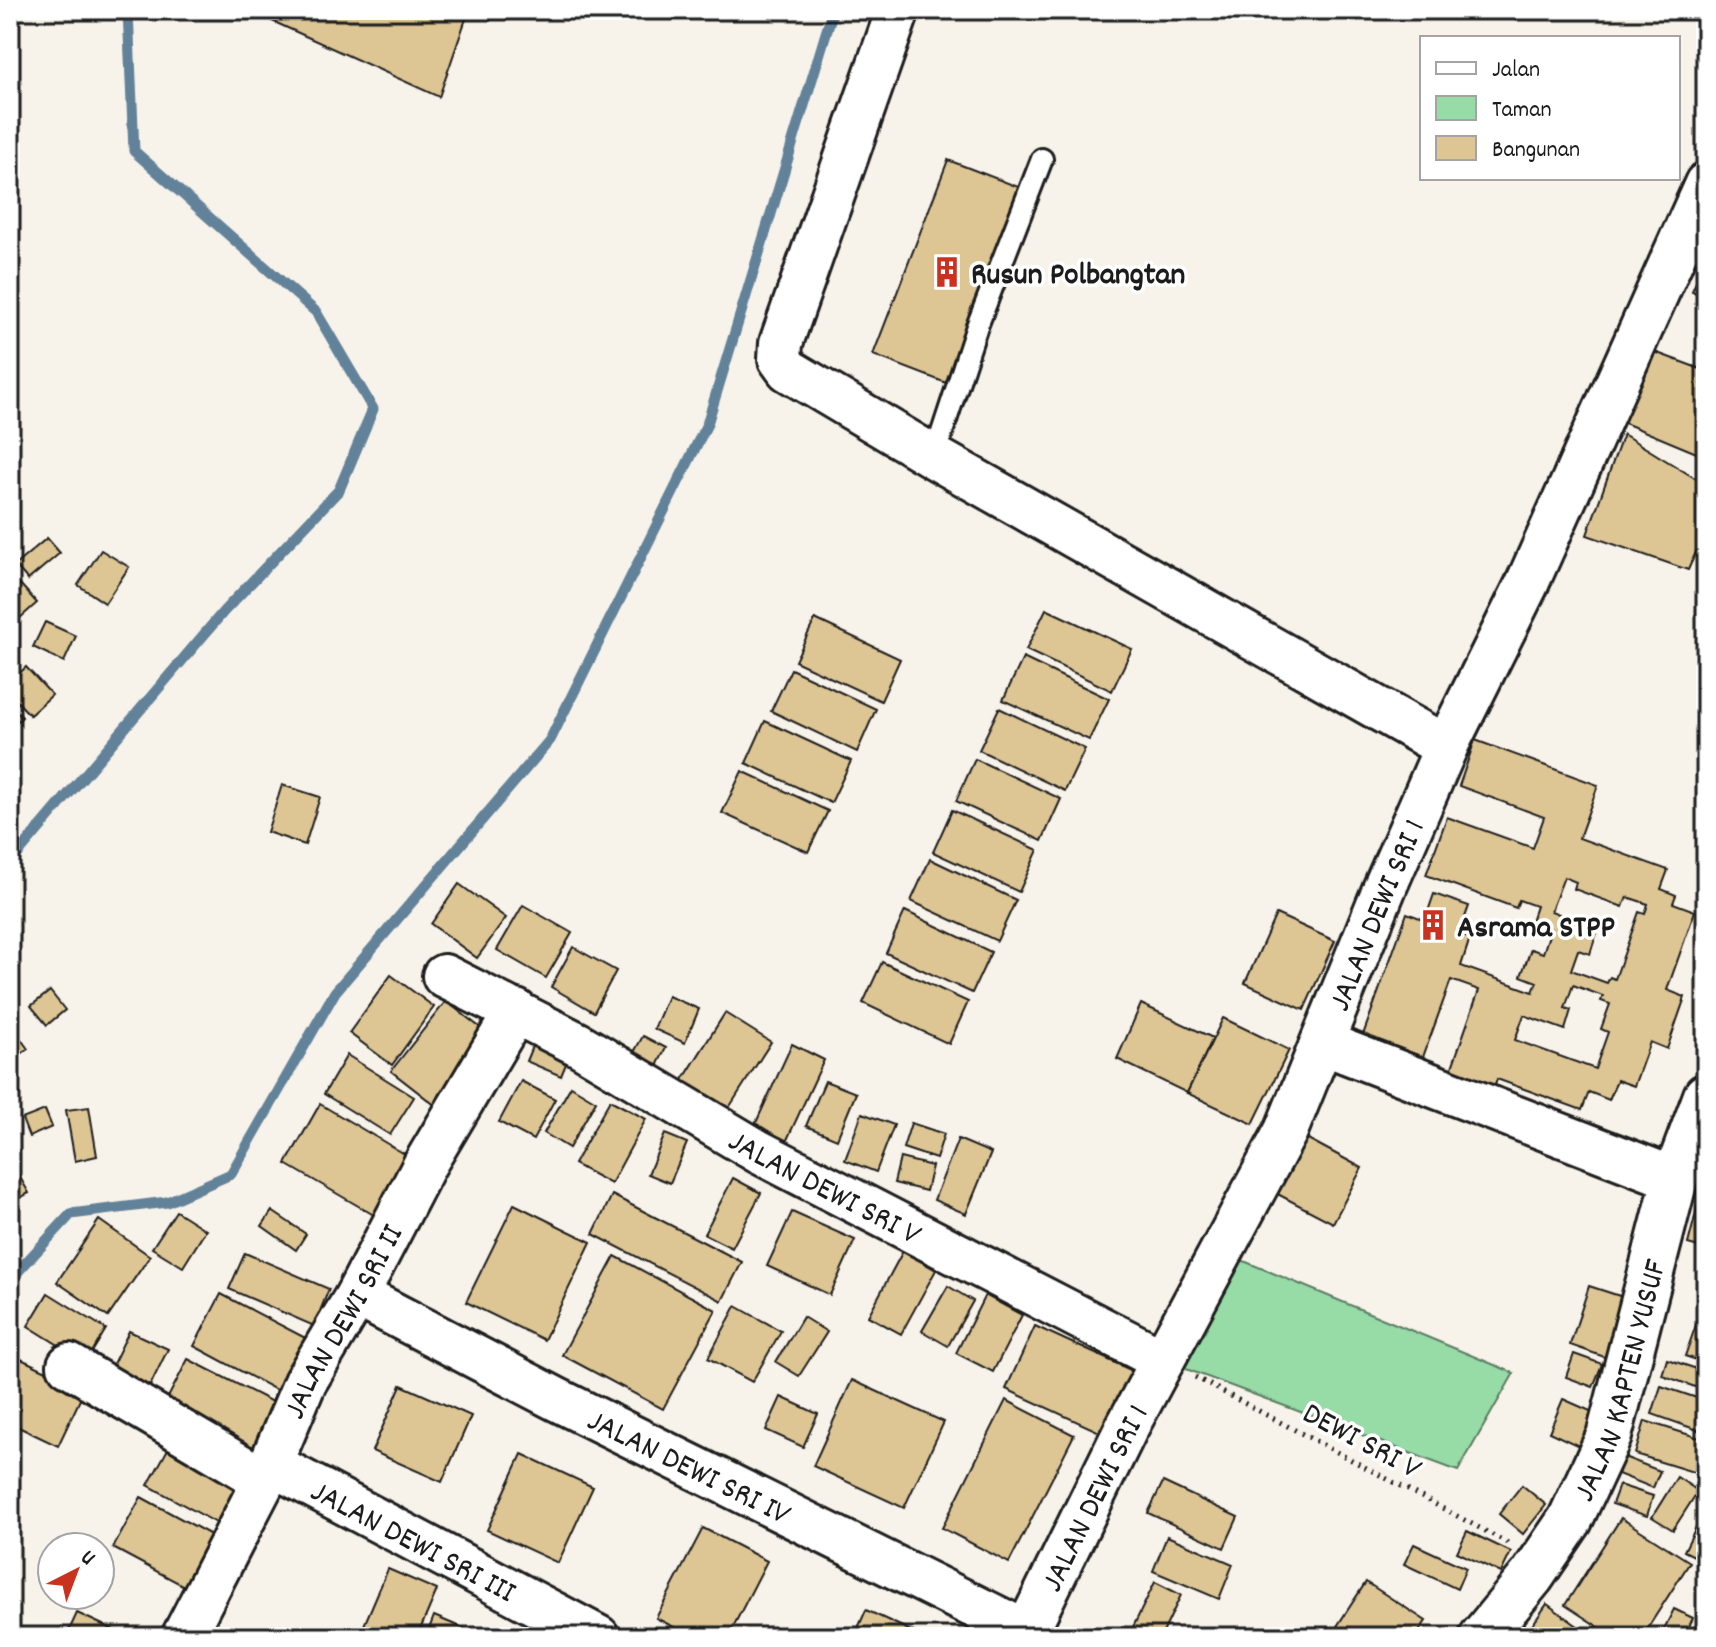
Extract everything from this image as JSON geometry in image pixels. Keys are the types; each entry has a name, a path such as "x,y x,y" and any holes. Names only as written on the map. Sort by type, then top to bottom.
{"main road":[{"name":"JALAN KAPTEN YUSUF","path":"1482,1637 1570,1520 1609,1436 1675,1179 1706,1096"}],"street":[{"path":"898,10 781,343 780,359 788,370 934,457 1446,747"},
{"name":"JALAN DEWI SRI 1","path":"1025,1634 1152,1354 1267,1169 1286,1131 1385,887 1446,747 1526,586 1706,184"},
{"name":"JALAN DEWI SRI V","path":"444,976 516,1011 759,1152 1152,1354"},
{"name":"JALAN DEWI SRI II","path":"183,1637 268,1472 305,1382 357,1295 425,1164 516,1011"},
{"path":"1323,1043 1675,1179"},
{"name":"JALAN DEWI SRI IV","path":"357,1295 556,1399 1025,1634"},
{"name":"JALAN DEWI SRI III","path":"69,1365 268,1472 598,1637"}],"lane":[{"path":"934,457 976,329 1042,159"}],"path":[{"name":"DEWI SRI V","path":"1152,1354 1542,1560"}],"green space":[{"path":"1222,1252 1514,1373 1458,1471 1162,1360"}],"building":[{"path":"248,10 469,10 439,97"},
{"name":"Rusun Polbangtan","path":"948,160 1021,188 946,383 873,355"},
{"path":"1706,260 1706,298 1692,291"},
{"path":"1652,351 1706,371 1706,457 1622,422"},
{"path":"1623,434 1706,485 1706,530 1688,570 1587,535"},
{"path":"47,538 60,553 28,580 15,565"},
{"path":"101,550 129,567 105,603 78,585"},
{"path":"20,584 37,603 10,627 10,593"},
{"path":"1046,609 1132,649 1112,691 1026,650"},
{"path":"815,619 900,659 881,701 795,661"},
{"path":"45,622 76,636 64,662 33,647"},
{"path":"1023,658 1109,699 1089,740 1003,700"},
{"path":"26,667 52,695 30,715 10,694 10,682"},
{"path":"791,669 876,709 857,752 771,711"},
{"path":"10,704 22,717 10,728"},
{"path":"999,708 1085,749 1065,791 979,750"},
{"path":"765,721 851,761 831,803 746,763"},
{"name":"Asrama STPP","path":"1475,740 1598,785 1579,838 1668,870 1661,889 1676,895 1673,903 1695,911 1667,990 1685,997 1667,1049 1650,1042 1634,1086 1617,1080 1609,1100 1589,1092 1582,1110 1497,1079 1493,1092 1449,1076 1479,990 1451,980 1423,1057 1363,1035 1407,913 1425,920 1434,894 1469,906 1459,934 1470,938 1461,966 1533,992 1537,982 1521,976 1531,949 1543,953 1551,929 1531,921 1536,906 1519,900 1516,908 1426,875 1447,817 1533,848 1544,817 1459,786","holes":["1564,877 1576,882 1574,889 1623,907 1627,897 1648,904 1645,914 1639,912 1615,979 1610,977 1607,983 1571,970 1578,950 1590,954 1598,929 1551,911","1573,985 1603,996 1601,1001 1610,1004 1601,1029 1608,1032 1595,1069 1515,1040 1524,1015 1565,1030 1571,1010 1565,1008"]},
{"path":"975,759 1061,799 1042,841 956,801"},
{"path":"742,771 828,811 808,852 722,813"},
{"path":"282,785 320,797 305,845 267,832"},
{"path":"952,810 1038,850 1019,892 933,852"},
{"path":"930,859 1016,900 997,941 911,901"},
{"path":"459,884 506,918 477,958 431,924"},
{"path":"523,905 572,933 546,978 497,950"},
{"path":"905,911 991,952 972,993 886,953"},
{"path":"1276,914 1335,941 1304,1010 1245,983"},
{"path":"573,947 616,971 594,1012 551,987"},
{"path":"882,962 968,1002 949,1044 863,1003"},
{"path":"391,975 434,1007 392,1065 349,1033"},
{"path":"50,991 65,1010 47,1025 31,1006"},
{"path":"668,996 699,1009 685,1043 654,1029"},
{"path":"446,1001 491,1036 436,1106 391,1071"},
{"path":"1141,1004 1213,1038 1187,1093 1117,1059"},
{"path":"725,1013 771,1042 727,1111 681,1083"},
{"path":"1223,1018 1289,1050 1253,1124 1187,1093"},
{"path":"10,1026 28,1049 10,1062"},
{"path":"643,1036 666,1048 653,1074 629,1061"},
{"path":"533,1044 568,1059 561,1076 526,1061"},
{"path":"792,1044 824,1060 786,1142 754,1127"},
{"path":"347,1055 414,1097 390,1135 324,1094"},
{"path":"521,1081 555,1099 533,1140 499,1122"},
{"path":"825,1081 856,1093 837,1139 806,1126"},
{"path":"571,1086 596,1101 569,1148 544,1133"},
{"path":"610,1100 646,1119 611,1184 574,1164"},
{"path":"320,1104 413,1159 379,1218 286,1164"},
{"path":"89,1107 97,1156 75,1161 66,1110"},
{"path":"45,1110 52,1127 29,1137 22,1119"},
{"path":"862,1113 894,1125 876,1172 845,1160"},
{"path":"911,1123 944,1134 936,1159 903,1148"},
{"path":"1295,1132 1362,1168 1333,1223 1266,1188"},
{"path":"665,1134 687,1143 670,1183 648,1174"},
{"path":"958,1139 991,1153 966,1214 934,1200"},
{"path":"900,1158 932,1166 926,1191 894,1183"},
{"path":"10,1160 29,1193 10,1203"},
{"path":"1706,1174 1706,1249 1688,1244"},
{"path":"733,1178 761,1193 732,1248 704,1234"},
{"path":"612,1195 742,1262 722,1301 593,1234"},
{"path":"514,1204 591,1242 544,1340 466,1302"},
{"path":"176,1211 206,1230 183,1267 152,1248"},
{"path":"272,1211 306,1234 296,1250 262,1226"},
{"path":"792,1212 855,1240 830,1295 767,1266"},
{"path":"99,1220 150,1256 108,1317 57,1282"},
{"path":"903,1251 936,1270 901,1334 868,1316"},
{"path":"245,1253 329,1289 314,1326 229,1289"},
{"path":"615,1256 716,1310 663,1409 562,1355"},
{"path":"948,1286 973,1301 948,1346 922,1331"},
{"path":"1589,1286 1632,1300 1613,1360 1570,1345"},
{"path":"48,1293 106,1329 86,1362 28,1326"},
{"path":"221,1294 315,1343 287,1396 194,1346"},
{"path":"985,1295 1022,1315 993,1372 956,1353"},
{"path":"736,1306 781,1331 752,1382 708,1358"},
{"path":"1701,1311 1706,1313 1706,1363 1685,1356"},
{"path":"803,1317 827,1332 799,1376 776,1362"},
{"path":"1035,1326 1135,1372 1106,1435 1006,1389"},
{"path":"129,1331 168,1349 150,1386 111,1368"},
{"path":"1574,1354 1602,1364 1593,1387 1566,1377"},
{"path":"21,1359 85,1389 58,1446 10,1423 10,1382"},
{"path":"188,1359 282,1407 257,1455 163,1407"},
{"path":"1667,1359 1706,1372 1706,1391 1662,1375"},
{"path":"852,1380 944,1422 904,1508 813,1466"},
{"path":"401,1385 471,1416 442,1482 372,1451"},
{"path":"1661,1386 1706,1401 1706,1433 1652,1414"},
{"path":"781,1397 818,1414 803,1447 766,1430"},
{"path":"1563,1399 1595,1413 1581,1447 1549,1432"},
{"path":"1006,1400 1074,1435 1009,1563 942,1528"},
{"path":"1645,1421 1706,1440 1706,1476 1635,1454"},
{"path":"174,1438 246,1478 220,1525 148,1485"},
{"path":"522,1454 593,1487 558,1563 487,1530"},
{"path":"1624,1457 1660,1471 1653,1488 1618,1474"},
{"path":"1677,1477 1698,1491 1673,1530 1652,1517"},
{"path":"1163,1482 1238,1517 1224,1548 1148,1513"},
{"path":"1522,1485 1546,1505 1523,1534 1499,1514"},
{"path":"1619,1485 1653,1496 1647,1516 1612,1504"},
{"path":"141,1497 211,1535 184,1586 116,1550 116,1543"},
{"path":"1621,1518 1690,1562 1642,1637 1614,1637 1565,1605"},
{"path":"1699,1521 1706,1524 1706,1562 1684,1551"},
{"path":"703,1528 767,1561 728,1637 693,1637 656,1618"},
{"path":"1467,1531 1511,1552 1501,1573 1457,1552"},
{"path":"1167,1536 1233,1564 1219,1599 1153,1571"},
{"path":"1414,1544 1466,1568 1457,1589 1404,1564"},
{"path":"388,1569 437,1590 417,1637 359,1637"},
{"path":"1155,1582 1181,1595 1161,1637 1144,1637 1131,1631"},
{"path":"1366,1582 1426,1621 1415,1637 1330,1637"},
{"path":"1547,1604 1593,1637 1524,1637"},
{"path":"1674,1609 1693,1618 1684,1637 1660,1637"},
{"path":"866,1610 924,1637 854,1637"},
{"path":"1706,1612 1706,1637 1693,1637"},
{"path":"77,1613 129,1637 66,1637"},
{"path":"434,1616 484,1637 426,1637"},
{"path":"237,1628 254,1637 232,1637"}],"waterway":[{"path":"10,863 224,611 339,490 373,409 316,312 134,151 128,10"},
{"path":"10,1280 71,1214 167,1202 231,1174 335,992 550,740 707,424 833,10"},
{"path":"10,1551 10,1556"}],"place":[{"name":"Rusun Polbangtan","path":"947,272"},
{"name":"Asrama STPP","path":"1433,925"}]}
